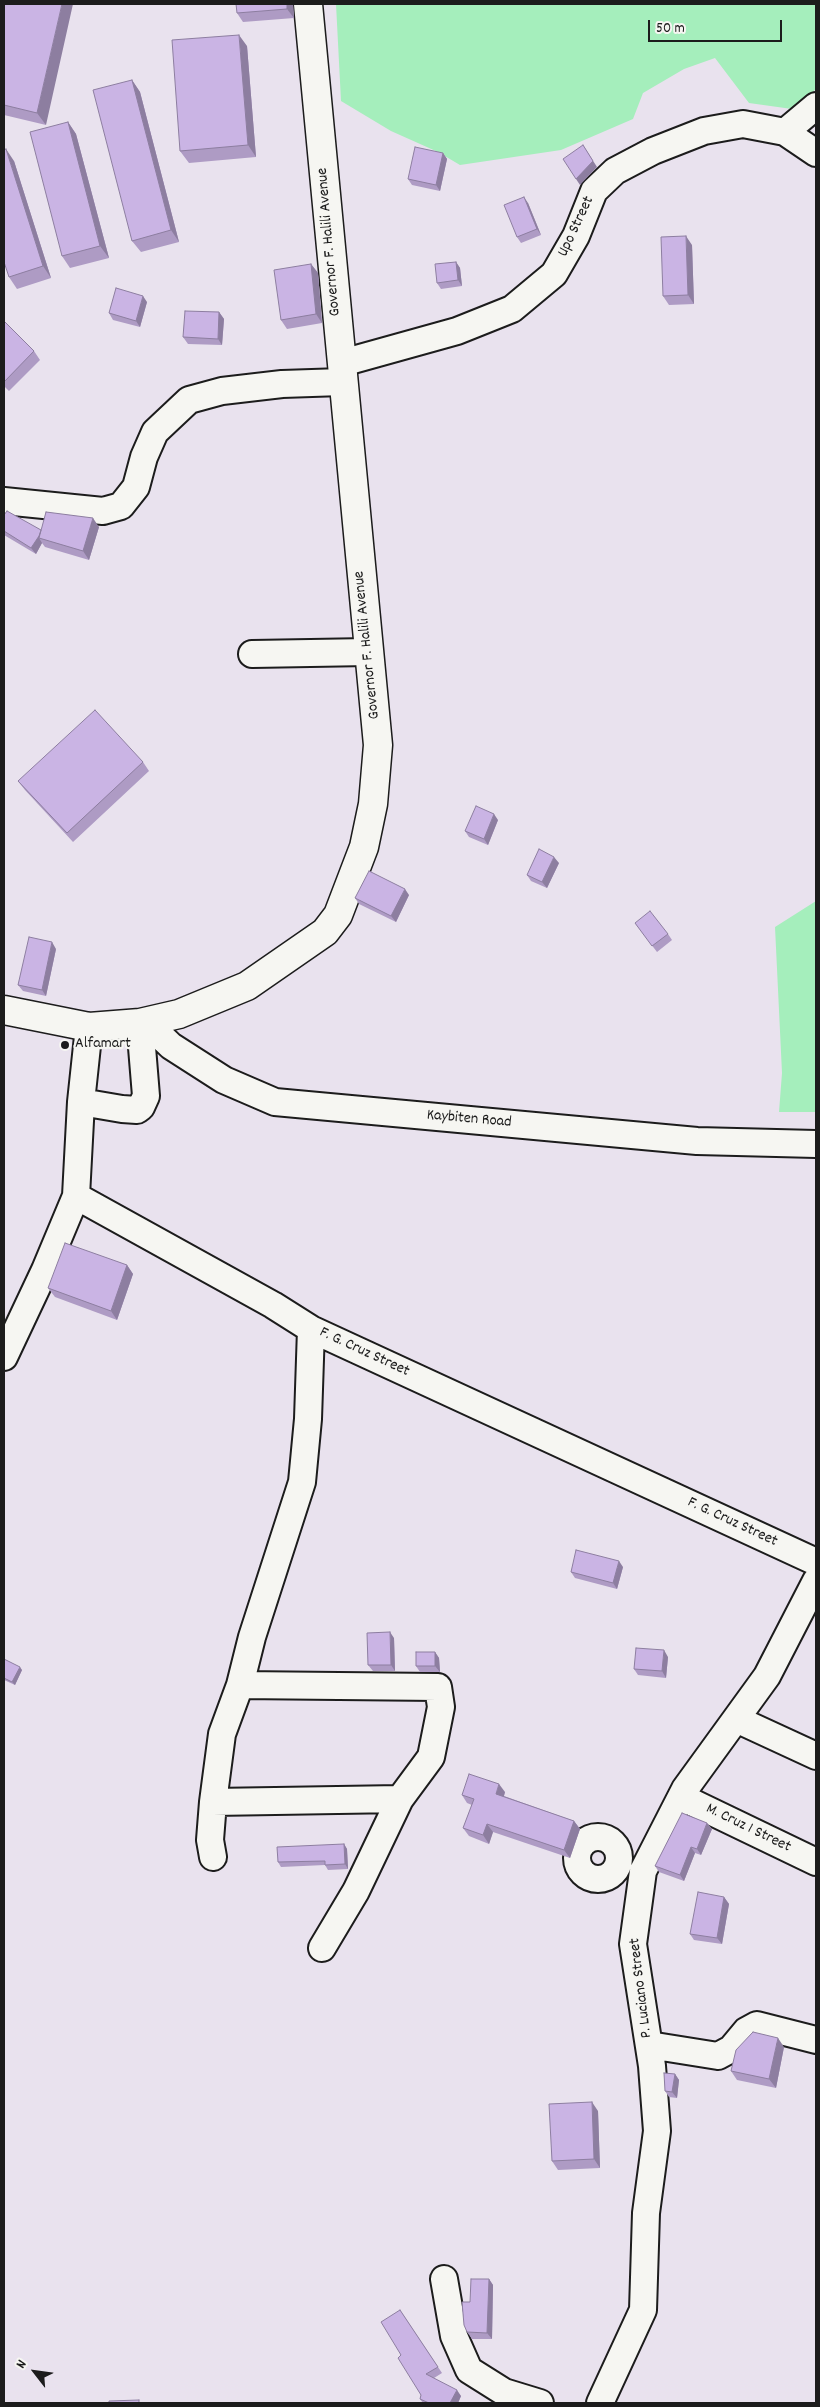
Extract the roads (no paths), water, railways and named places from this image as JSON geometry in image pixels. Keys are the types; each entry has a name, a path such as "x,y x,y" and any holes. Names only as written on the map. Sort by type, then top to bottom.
{"main road":[{"name":"Governor F. Halili Avenue","path":"4,1010 89,1027 143,1022 179,1014 246,986 326,932 338,916 364,847 373,804 378,745 308,4"}],"street":[{"path":"785,132 816,106"},
{"name":"Upo Street","path":"4,501 104,511 121,506 136,487 144,458 155,432 189,400 222,391 282,384 342,373 512,309 554,274 576,236 594,191 615,171 653,150 704,131 743,124 785,132 816,153"},
{"path":"252,654 369,652"},
{"path":"81,1102 122,1109 137,1110 142,1107 146,1096 143,1022"},
{"name":"Kaybiten Road","path":"143,1022 171,1046 224,1080 275,1102 697,1141 812,1140"},
{"path":"4,1357 45,1270 76,1196 81,1102 89,1027"},
{"name":"F. G. Cruz Street","path":"76,1196 312,1329 816,1562"},
{"path":"213,1857 210,1840 222,1734 240,1685 252,1637 302,1482 308,1419 312,1329"},
{"name":"P. Luciano Street","path":"600,2403 643,2310 646,2213 657,2132 649,2045 633,1944 630,1867 767,1676 816,1581"},
{"path":"240,1685 438,1687 442,1707 431,1758 400,1799 356,1891 322,1948"},
{"path":"736,1719 816,1756"},
{"name":"M. Cruz 1 Street","path":"681,1796 816,1862"},
{"path":"213,1802 400,1799"},
{"path":"649,2045 718,2056 731,2049 746,2031 757,2025 816,2040"},
{"path":"444,2279 454,2336 469,2370 500,2398 540,2403"}],"place":[{"name":"Alfamart","path":"65,1045"}]}
